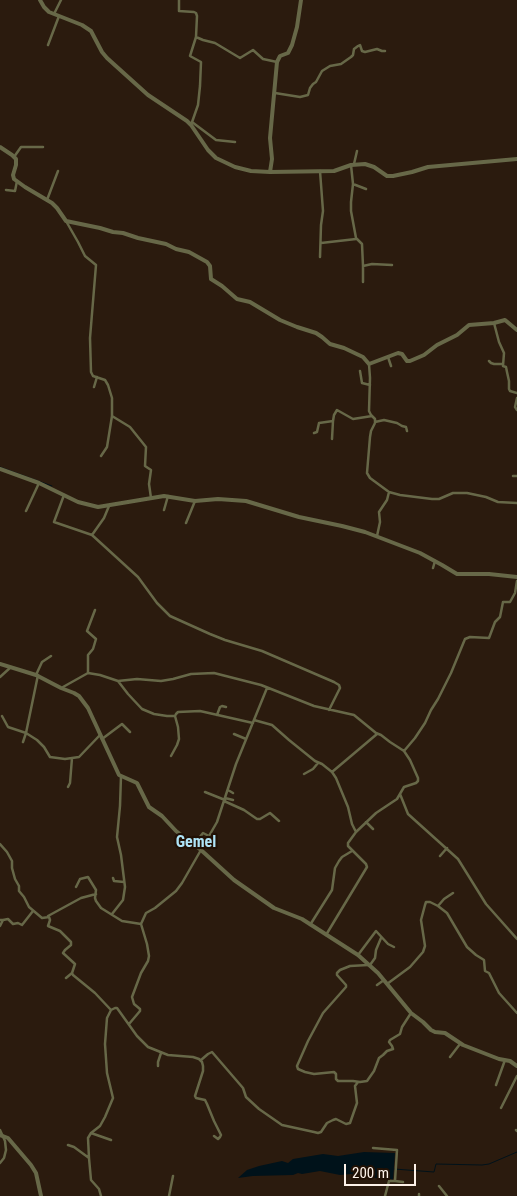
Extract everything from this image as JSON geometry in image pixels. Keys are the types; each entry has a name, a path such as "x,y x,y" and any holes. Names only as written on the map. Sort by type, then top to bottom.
{"street":[{"path":"40,0 46,9 54,14 82,25 91,31 102,52 112,64 148,95 216,140 235,142"},
{"path":"54,14 61,0"},
{"path":"179,0 179,12 194,12 196,14 196,37 190,56 200,62 200,81 199,100 191,123"},
{"path":"270,172 272,159 270,138 277,62 280,56 288,53 292,45 301,0"},
{"path":"48,45 59,16"},
{"path":"196,37 217,44 240,58 253,50 262,59 277,62"},
{"path":"275,93 302,97 309,95 310,88 322,71 330,66 341,64 351,57 357,46 360,46 362,51 365,52 377,49 385,50"},
{"path":"191,123 208,150 219,161 251,171 337,171 352,165 365,164 370,165 387,176 393,176 428,167 517,158"},
{"path":"0,147 14,157 16,162 13,177 17,182 57,208 85,256 96,265 89,349 90,372 92,375 105,380 112,398 112,416 107,447 101,456"},
{"path":"14,157 21,147 43,148"},
{"path":"357,151 352,165 351,208 356,239 362,244 363,282"},
{"path":"47,200 58,171"},
{"path":"320,171 323,210 320,257"},
{"path":"6,190 15,191 17,182"},
{"path":"353,184 366,190"},
{"path":"65,220 189,252 207,262 210,266 211,279 224,287 237,299 248,301 287,323 322,337 328,343 363,357 369,364 369,411 375,422 370,436 368,475 379,486 389,492 400,495 432,500 453,493 467,493 486,497 497,502 517,503"},
{"path":"321,243 356,239"},
{"path":"363,266 372,264 392,265"},
{"path":"369,364 399,353 407,361 414,360 457,335 467,326 506,320 517,330"},
{"path":"494,323 504,353 503,366 506,367 509,390 517,394"},
{"path":"388,357 392,366"},
{"path":"490,361 494,364 503,364"},
{"path":"360,371 362,384 370,385"},
{"path":"94,387 98,377"},
{"path":"517,398 515,407 517,410"},
{"path":"332,439 334,415 337,410 353,419 372,416"},
{"path":"112,416 130,427 146,447 145,466 151,470 151,498"},
{"path":"375,422 384,420 397,423 406,427 407,432"},
{"path":"314,433 317,432 319,423 333,421"},
{"path":"0,469 39,483 78,502 101,508 118,503 168,496 195,501 218,499 246,501 377,536 420,553 460,575 489,574 517,577"},
{"path":"26,511 39,483"},
{"path":"377,536 380,512 389,492"},
{"path":"64,495 54,522 92,535 132,570 157,603 174,618 225,640 272,655 339,685 340,691 329,710"},
{"path":"164,510 168,496"},
{"path":"186,523 195,501"},
{"path":"92,535 104,518 109,506"},
{"path":"433,568 435,561"},
{"path":"404,751 425,723 430,710 438,699 451,673 465,639 470,637 489,638 495,622 500,617 503,602 510,602 515,593 517,581"},
{"path":"88,673 88,654 93,649 96,640 87,631 95,610"},
{"path":"23,742 37,675 42,662 51,656"},
{"path":"0,664 37,675 74,693 83,700 119,775 137,783 149,807 162,816 181,836 201,850 234,880 264,902 280,911 302,919 358,955 386,982 411,1013 431,1030 444,1033 460,1044 510,1061 517,1066"},
{"path":"0,677 11,667"},
{"path":"61,688 88,673 118,681 137,679 161,681 191,674 211,673 261,685 309,705 354,715 377,734 404,751 418,779 416,783 404,787 397,798 366,822 348,844 366,864 367,868 326,935"},
{"path":"118,681 142,709 158,714 175,716"},
{"path":"128,1025 140,1011 140,1008 134,1004 132,998 149,956 148,944 142,924 146,912 156,908 176,891 209,836 220,814 246,739 267,688"},
{"path":"217,715 220,707 226,707"},
{"path":"175,716 178,712 190,711 272,724 289,740 332,772 348,805 352,824 356,832"},
{"path":"2,716 8,727 26,733 37,740 51,758 81,756 101,737 122,724 130,732"},
{"path":"171,756 179,740 175,716"},
{"path":"234,734 246,739"},
{"path":"332,772 377,734"},
{"path":"68,787 72,758"},
{"path":"304,774 319,763"},
{"path":"112,914 123,900 124,894 121,855 117,837 121,776"},
{"path":"228,790 233,793"},
{"path":"205,792 225,800 257,819 270,812 279,821"},
{"path":"400,794 409,816 458,859 480,897 517,939"},
{"path":"225,800 233,800"},
{"path":"366,822 374,829"},
{"path":"199,838 203,833 209,836"},
{"path":"0,844 12,860 12,868 19,886 19,892 33,911 42,918 81,898 96,894"},
{"path":"440,856 447,848"},
{"path":"310,925 332,890 339,861 342,857 353,851"},
{"path":"76,887 80,879 88,877 96,890 95,899 99,906 125,922 142,924"},
{"path":"113,878 114,881 124,882"},
{"path":"438,906 444,898 453,893"},
{"path":"377,985 386,982 410,967 423,952 425,944 421,920 423,908 428,901 448,914 467,947 484,960 485,972 489,974 499,993 517,1013"},
{"path":"0,926 2,920 8,919 14,924 23,925 33,911"},
{"path":"48,916 50,920 48,926 58,930 71,942 71,945 63,954 75,964 72,973 66,978"},
{"path":"358,955 375,932 394,947"},
{"path":"370,965 375,958 381,938"},
{"path":"370,965 350,966 337,973 337,976 346,987 323,1013 311,1034 297,1066 300,1070 314,1074 335,1073 338,1081 367,1081 374,1071 379,1057 383,1056 387,1051 393,1050 390,1040 400,1034 411,1013"},
{"path":"72,973 95,993 110,1010"},
{"path":"101,1196 100,1191 92,1182 88,1138 100,1126 113,1098 107,1073 105,1044 107,1018 110,1010 118,1008 128,1025 148,1047 168,1055 193,1057 200,1060 203,1066 195,1097 204,1100 208,1104 221,1135 218,1139 214,1136"},
{"path":"450,1056 460,1044"},
{"path":"200,1060 212,1052 243,1088 246,1097 259,1109 282,1125 314,1132 320,1132 327,1123 336,1119 346,1124 350,1123 357,1103 355,1086 358,1082"},
{"path":"158,1066 161,1053"},
{"path":"496,1085 505,1060"},
{"path":"501,1108 517,1076"},
{"path":"0,1130 6,1144 5,1154 0,1163"},
{"path":"91,1133 111,1140"},
{"path":"2,1136 8,1138 34,1169 41,1196"},
{"path":"68,1145 89,1158"},
{"path":"373,1148 397,1150 394,1181"},
{"path":"169,1196 173,1176"},
{"path":"385,1196 389,1182 402,1182"},
{"path":"439,1186 447,1196"}],"shaded area":[{"path":"364,1152 395,1153 393,1180 385,1177 380,1179 320,1171 293,1175 238,1178 247,1170 282,1161 288,1163 293,1159 323,1154 338,1156"}],"waterway":[{"path":"0,467 52,486"},
{"path":"394,1169 434,1172 436,1164 489,1164 517,1152"}],"district":[{"name":"Gemel","path":"196,843"}]}
